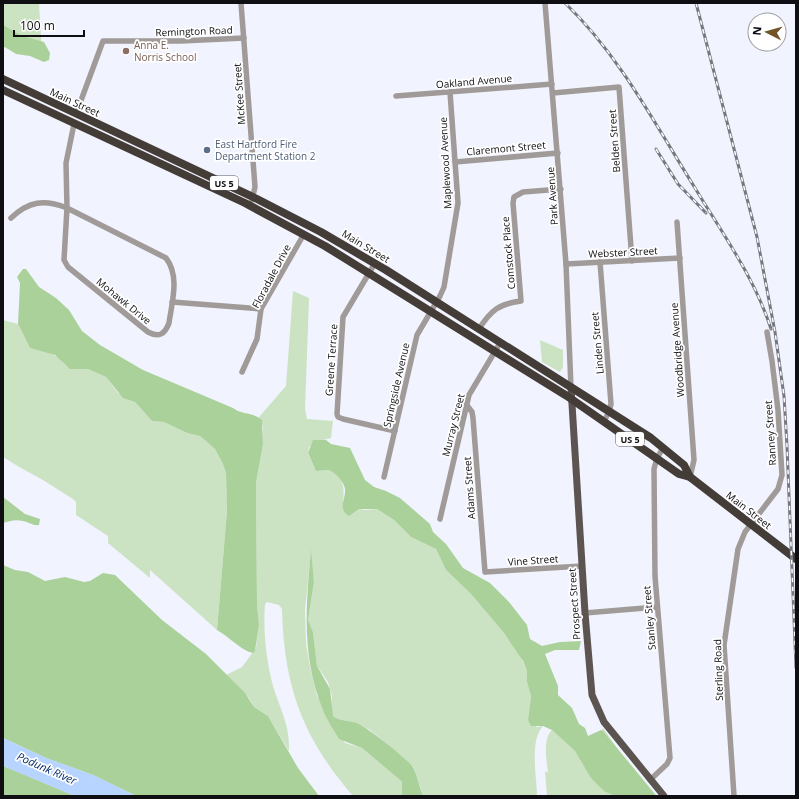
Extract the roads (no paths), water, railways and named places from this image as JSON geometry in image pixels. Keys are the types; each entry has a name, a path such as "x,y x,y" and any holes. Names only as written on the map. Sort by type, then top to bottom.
{"highway":[{"name":"Main Street","path":"3,78 253,197 310,226 375,263 663,448 684,465 690,477"},
{"name":"Main Street","path":"3,91 199,182 304,234 496,351 604,421 679,474 690,477 796,559"},
{"path":"199,182 203,173"}],"main road":[{"name":"Prospect Street","path":"571,388 585,613 591,684 596,707 604,722 664,796"}],"street":[{"name":"McKee Street","path":"241,3 255,187 249,206"},
{"name":"Park Avenue","path":"546,3 566,264 571,388"},
{"name":"Remington Road","path":"76,114 103,41 181,41 244,38"},
{"name":"Oakland Avenue","path":"396,96 552,84"},
{"name":"Belden Street","path":"553,93 619,86 632,261"},
{"name":"Maplewood Avenue","path":"436,302 444,287 457,209 450,92"},
{"name":"Mohawk Drive","path":"67,208 166,258 171,265 174,274 172,302 167,329 162,335 155,336 68,267 64,260 67,208 66,163 74,124"},
{"name":"Claremont Street","path":"455,162 558,153"},
{"name":"Comstock Place","path":"479,329 487,318 501,305 521,301 513,203 514,197 523,192 561,189"},
{"path":"11,218 29,204 51,204 67,208"},
{"name":"Woodbridge Avenue","path":"677,222 694,460 690,477"},
{"name":"Floradale Drive","path":"242,372 257,339 261,309 304,234"},
{"name":"Webster Street","path":"566,264 680,258"},
{"name":"Linden Street","path":"600,262 611,404 604,421"},
{"name":"Greene Terrace","path":"375,263 343,317 337,410 338,418 395,431"},
{"path":"172,302 261,309"},
{"name":"Springside Avenue","path":"384,477 417,335 436,302"},
{"name":"Ranney Street","path":"751,524 778,489 782,475 778,410 772,361 766,332"},
{"name":"Murray Street","path":"440,519 466,404 473,387 500,343"},
{"name":"Adams Street","path":"466,404 472,412 473,418 485,572"},
{"name":"Stanley Street","path":"650,780 670,759 654,569 654,469 657,458 663,448"},
{"name":"Sterling Road","path":"734,796 724,645 739,545 751,524"},
{"name":"Vine Street","path":"485,572 582,566"},
{"path":"585,613 657,607"}],"water":[{"name":"Podunk River","path":"3,738 46,758 93,775 136,796 75,796 3,766"}],"railway":[{"path":"565,3 603,45 636,91 747,274 771,329"},
{"path":"696,3 757,237 775,332 784,396 796,668"},
{"path":"656,149 678,184 706,213"}],"place":[{"name":"Anna E. Norris School","path":"126,51"},
{"name":"East Hartford Fire Department Station 2","path":"207,150"}]}
